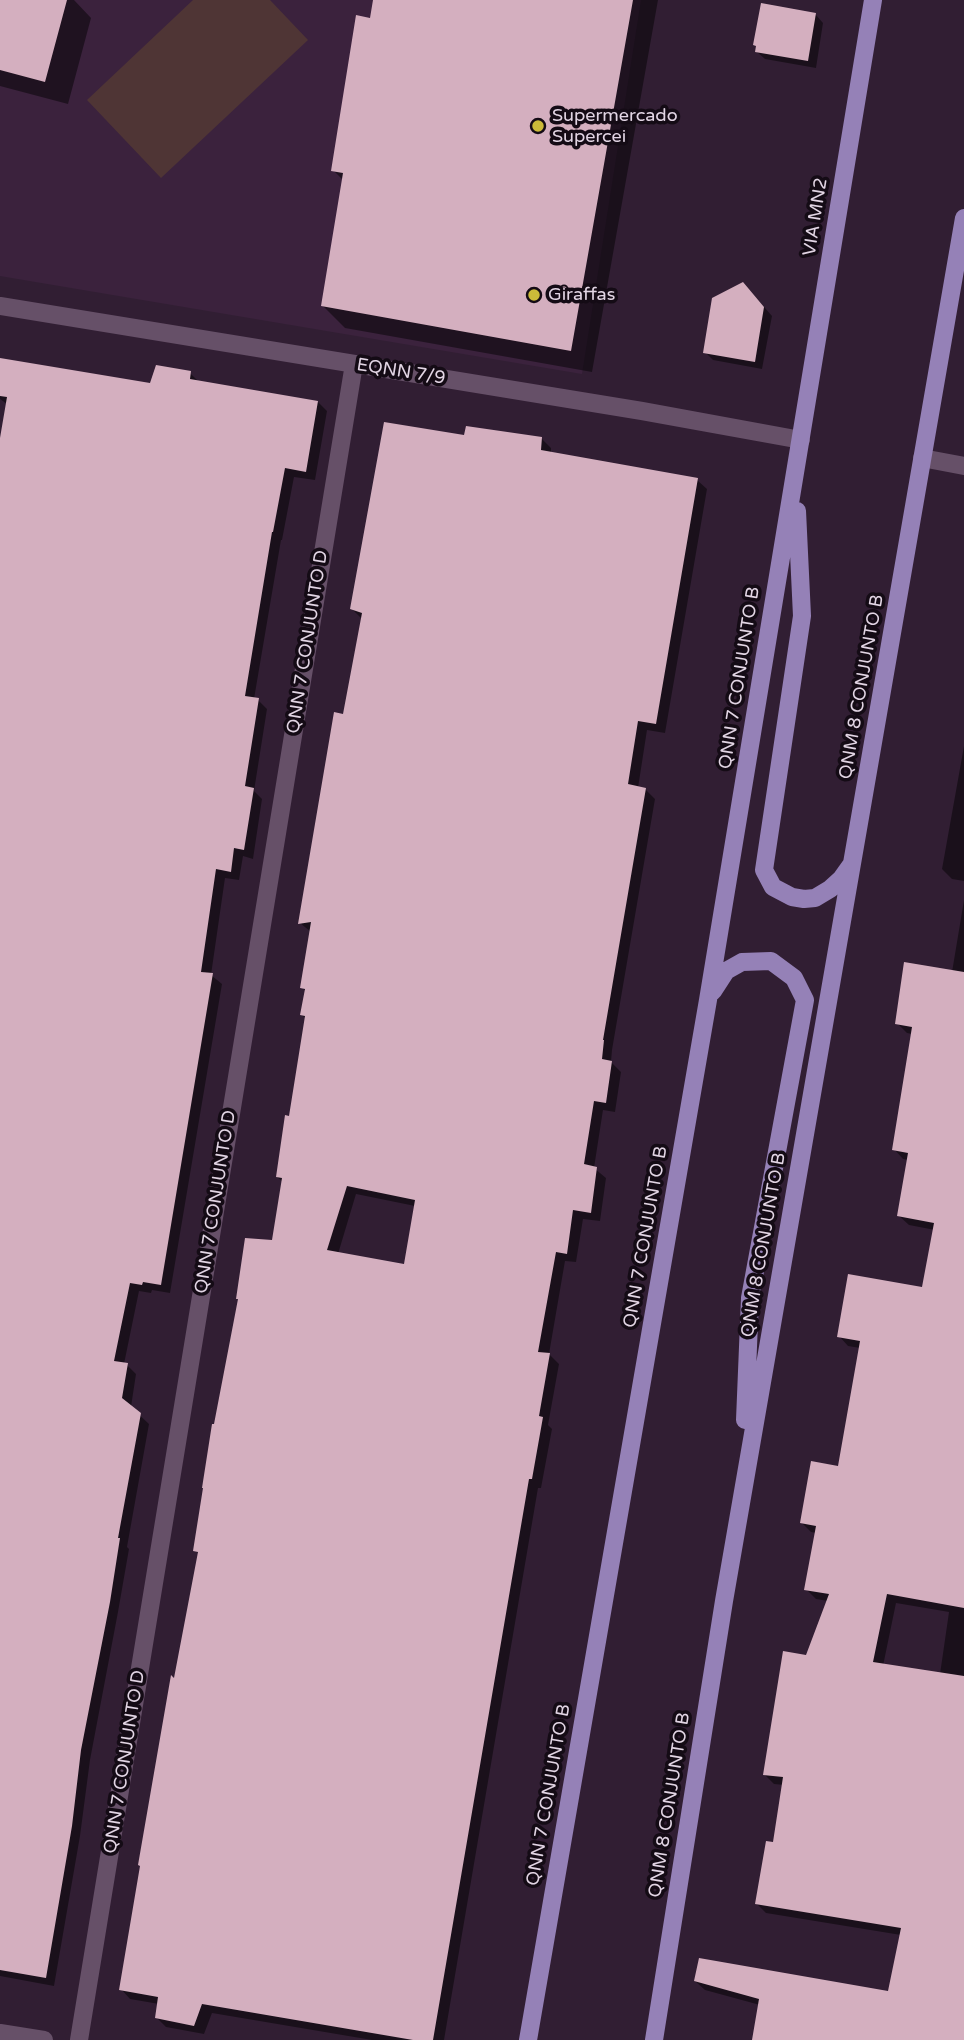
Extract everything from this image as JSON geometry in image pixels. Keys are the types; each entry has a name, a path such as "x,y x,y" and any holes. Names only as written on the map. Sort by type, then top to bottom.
{"main road":[{"name":"VIA MN2","path":"801,440 873,0"},
{"path":"922,458 964,218"},
{"name":"QNN 7 CONJUNTO B","path":"528,2040 708,1000 801,440"},
{"name":"QNM 8 CONJUNTO B","path":"654,2040 743,1490 922,458"},
{"path":"795,476 802,616 764,870 773,887 792,897 815,898 830,890 853,861"},
{"path":"708,1000 726,971 742,962 771,961 793,978 805,1000 750,1298 743,1490"}],"street":[{"name":"EQNN 7/9","path":"0,306 642,411 801,440"},
{"name":"QNN 7 CONJUNTO D","path":"79,2040 354,364"},
{"path":"922,458 964,466"},
{"path":"0,2033 44,2040"}],"shaded area":[{"path":"0,0 641,0 582,374 0,276"},
{"path":"193,0 270,0 308,40 161,178 87,100"}],"building":[{"path":"0,0 67,0 45,82 0,70"},
{"path":"373,0 633,0 571,351 321,306 343,173 331,171 356,15 370,18"},
{"path":"761,3 816,13 808,61 755,52 756,46 753,45"},
{"path":"743,282 764,307 755,362 703,353 712,298"},
{"path":"0,358 150,383 156,365 191,371 190,379 318,401 306,472 285,468 272,532 245,696 259,698 245,786 254,788 244,850 234,848 231,872 216,869 201,972 213,973 161,1285 130,1283 114,1361 128,1363 122,1398 141,1413 118,1538 110,1602 81,1750 72,1826 46,1978 0,1970 0,438 7,397 0,396"},
{"path":"384,422 464,435 466,426 542,437 541,450 698,478 656,724 638,721 628,784 646,788 603,1040 602,1059 612,1061 606,1103 594,1101 584,1164 597,1167 591,1213 573,1210 567,1254 556,1252 538,1352 550,1353 539,1416 543,1417 532,1479 529,1479 433,2040 413,2040 202,2004 194,2026 155,2018 158,1997 119,1990 171,1675 174,1678 198,1552 193,1551 202,1488 212,1424 238,1299 245,1238 272,1240 282,1178 276,1177 285,1115 289,1116 305,1016 300,1015 305,989 300,988 311,922 298,924 334,712 343,714 362,613 350,609","holes":["347,1186 415,1200 404,1264 327,1250"]},
{"path":"904,962 964,972 964,1608 887,1594 873,1662 964,1676 964,2040 752,2040 759,1999 694,1981 699,1958 888,1991 901,1928 755,1904 766,1841 773,1842 783,1777 763,1775 783,1651 806,1655 829,1594 804,1590 816,1526 800,1523 811,1461 838,1466 860,1341 837,1337 848,1274 922,1287 934,1223 897,1216 908,1153 892,1150 912,1027 895,1024"}],"place":[{"name":"Supermercado Supercei","path":"538,126"},
{"name":"Giraffas","path":"534,295"}]}
